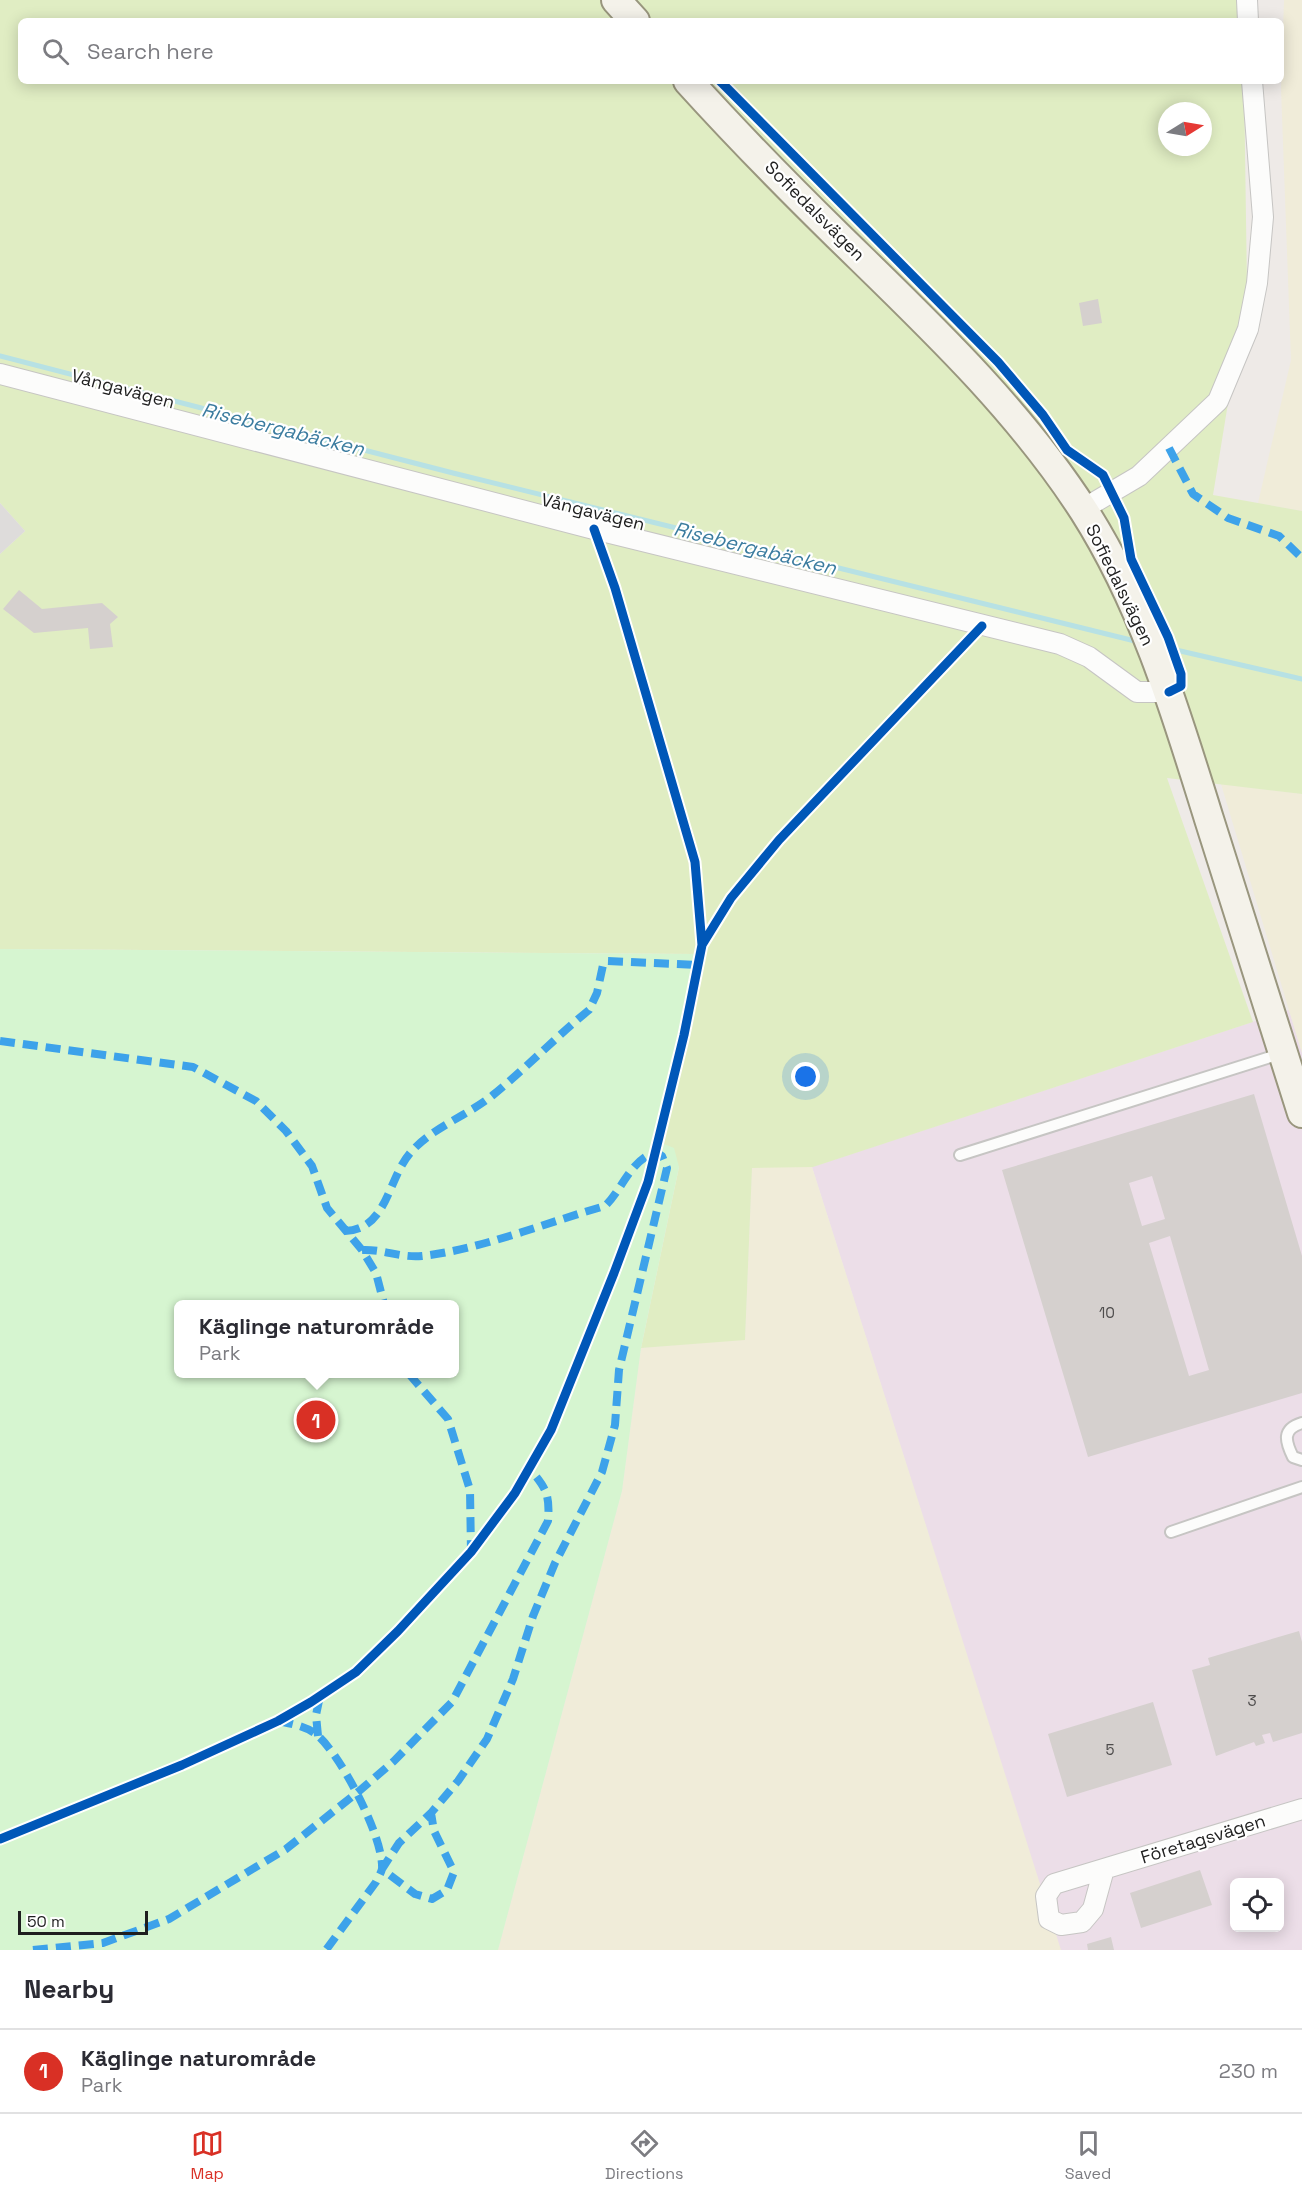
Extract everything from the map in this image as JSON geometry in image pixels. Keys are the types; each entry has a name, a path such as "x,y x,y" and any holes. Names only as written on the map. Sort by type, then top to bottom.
{"main road":[{"path":"616,0 632,18"},
{"name":"Sofiedalsvägen","path":"691,84 827,225 932,328 1003,404 1083,509 1104,545 1139,617 1166,686 1302,1113"}],"street":[{"path":"1247,0 1248,18"},
{"path":"1083,509 1139,476 1218,401 1248,330 1257,283 1263,217 1252,84"},
{"name":"Vångavägen","path":"0,374 594,529 1060,644 1089,657 1137,692 1166,686"},
{"name":"Företagsvägen","path":"1104,1869 1302,1809"}],"lane":[{"path":"960,1155 1283,1053"},
{"path":"1302,1423 1292,1426 1286,1434 1286,1443 1293,1457 1302,1460"},
{"path":"1171,1532 1302,1487"}],"shaded area":[{"path":"1284,0 1302,0 1302,511 1258,503 1291,360 1281,89 1281,84 1284,84"},
{"path":"0,503 25,531 0,554"},
{"path":"1221,784 1302,794 1302,1053 1289,1010"},
{"path":"1289,1010 1302,1053 1302,1950 1060,1950 812,1167"},
{"path":"752,1167 812,1167 1061,1950 498,1950 622,1491 641,1348 745,1339"}],"green space":[{"path":"0,0 1243,0 1243,18 18,18 18,84 1244,84 1247,287 1213,495 1302,511 1302,794 1167,778 1253,1022 813,1167 752,1168 745,1340 641,1348 679,1167 653,1140 697,954 0,949 0,554 25,531 0,503"},
{"path":"0,949 697,954 654,1140 674,1148 679,1167 641,1348 622,1491 498,1950 0,1950"}],"building":[{"path":"1098,299 1102,323 1083,326 1079,303"},
{"path":"19,590 42,609 102,603 118,617 110,624 113,647 90,649 88,628 34,633 3,609"},
{"path":"1254,1094 1302,1256 1302,1393 1088,1457 1002,1170","holes":["1152,1176 1165,1219 1142,1226 1129,1183","1170,1236 1209,1370 1189,1376 1149,1243"]},
{"path":"1299,1631 1302,1642 1302,1733 1273,1742 1270,1733 1262,1735 1265,1743 1256,1746 1254,1742 1216,1756 1192,1670 1210,1665 1208,1658"},
{"path":"1153,1702 1172,1765 1067,1797 1048,1734"},
{"path":"1200,1870 1212,1905 1141,1928 1130,1893"},
{"path":"1111,1937 1114,1950 1088,1950 1087,1944"}],"waterway":[{"name":"Risebergabäcken","path":"0,356 453,473 1139,642"},
{"name":"Risebergabäcken","path":"1163,647 1302,679"}],"marked path":[{"path":"1169,448 1193,494 1228,518 1279,536 1302,558"},
{"path":"345,1231 359,1228 370,1222 385,1201 403,1163 420,1143 493,1095 589,1010 597,993 603,965 607,961 699,965"},
{"path":"0,1041 193,1067 256,1101 286,1131 312,1166 327,1208 362,1250 376,1273 383,1300"},
{"path":"362,1250 422,1256 490,1242 605,1206 633,1168 647,1156 656,1152 662,1156 667,1168 619,1370 615,1425 602,1472 555,1563 533,1616 513,1679 487,1739 458,1781 431,1813 399,1843 382,1869 415,1894 432,1899 447,1890 454,1872 434,1831 431,1813"},
{"path":"412,1378 448,1419 470,1490 471,1552"},
{"path":"33,1950 103,1943 169,1919 286,1849 394,1761 452,1702 548,1521 546,1492 529,1468"},
{"path":"318,1736 316,1715 320,1696"},
{"path":"278,1721 308,1729 327,1745 349,1778 369,1818 381,1855 382,1869 376,1882 326,1950"}],"cycle path":[{"path":"723,84 998,362 1043,415 1067,450 1103,475 1124,518 1131,559 1168,637 1181,674 1181,686 1169,692"},
{"path":"594,529 615,588 695,862 702,945"},
{"path":"0,1839 182,1765 278,1721 311,1702 356,1672 398,1631 471,1552 515,1493 551,1430 614,1273 648,1182 684,1035 702,945 731,898 779,840 982,626"}],"place":[{"name":"Käglinge naturområde","path":"316,1420"}]}
